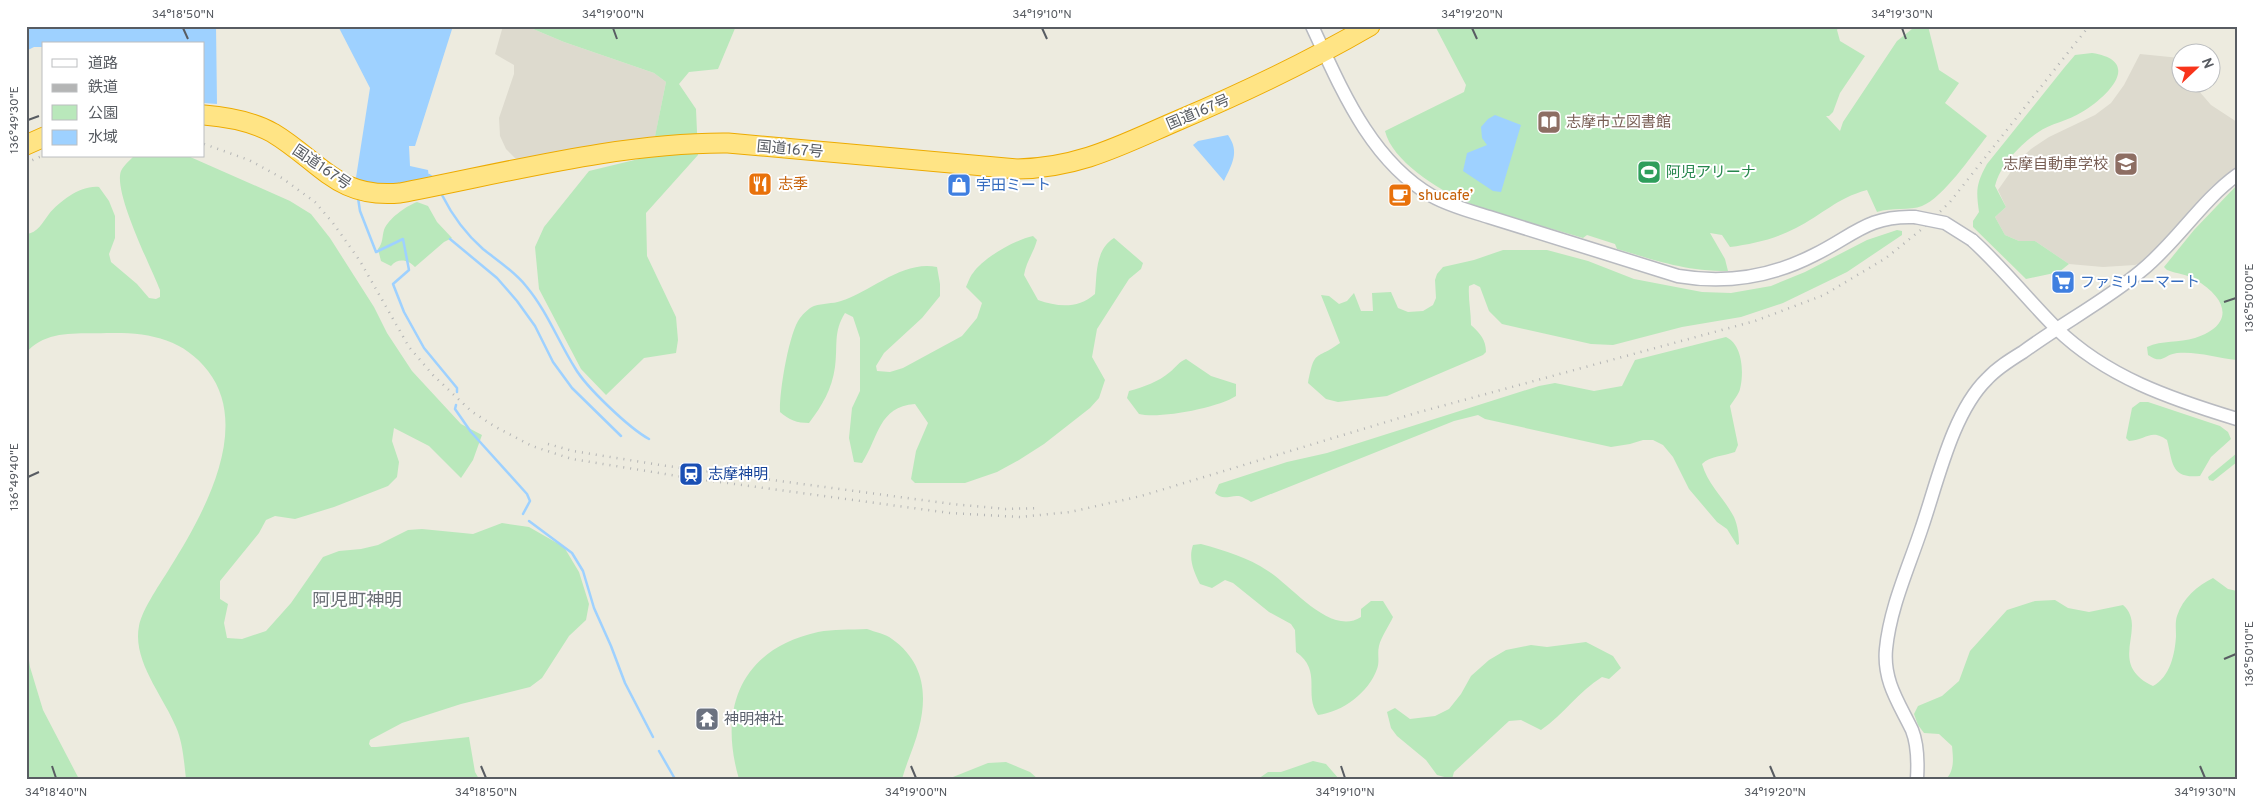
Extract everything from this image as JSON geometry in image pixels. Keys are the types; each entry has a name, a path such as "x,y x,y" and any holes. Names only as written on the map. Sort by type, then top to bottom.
{"highway":[{"name":"国道167号","path":"205,115 242,120 258,126 285,141 337,181 352,189 370,194 400,193 637,148 705,143 728,143 1017,169 1043,169 1068,165 1100,154 1242,93 1324,52 1370,26"},
{"path":"26,145 42,138"}],"street":[{"path":"1312,26 1351,105 1370,138 1392,162 1432,195 1468,211 1678,276 1708,280 1764,275 1814,256 1875,221 1915,217 1945,223 1972,240 1994,260 2056,328 2102,366 2128,380 2195,407 2237,420"},
{"path":"1916,779 1918,762 1914,739 1889,684 1886,669 1886,650 1897,599 1953,436 1968,402 1981,385 1997,370 2056,328 2132,279 2151,263 2237,175"}],"shaded area":[{"path":"503,26 526,26 564,42 654,73 666,82 654,142 529,164 515,158 506,149 500,136 499,118 514,74 514,65 495,54"},
{"name":"志摩自動車学校","path":"2140,54 2170,57 2170,92 2200,92 2211,105 2237,122 2237,168 2212,186 2145,261 2135,265 2103,267 2069,264 2035,241 2019,241 2005,235 1995,217 2006,207 1998,190 2019,160 2049,137 2095,115 2111,103 2124,85"}],"green space":[{"path":"526,26 736,26 718,69 689,72 679,84 696,109 698,155 646,213 647,256 676,317 678,340 676,353 644,358 606,395 581,369 539,289 535,247 544,227 589,171 651,156 666,82 654,73 564,42"},
{"path":"1435,26 1839,26 1837,30 1840,41 1865,56 1840,93 1833,112 1826,116 1840,131 1843,122 1897,41 1912,29 1928,26 1939,70 1959,83 1945,103 1987,136 1948,185 1922,206 1877,212 1867,190 1847,197 1796,228 1764,240 1730,247 1722,235 1710,233 1725,259 1728,271 1684,267 1617,249 1615,244 1587,235 1583,238 1507,216 1464,201 1429,181 1406,163 1389,142 1385,131 1464,92 1466,85"},
{"path":"2092,53 2108,57 2116,63 2118,71 2116,80 2110,89 2082,112 2042,130 2024,143 2006,163 1995,186 2006,207 1995,217 2005,235 2019,241 2035,241 2069,264 2059,272 2026,279 1973,227 1973,221 1979,212 1977,192 1979,182 1987,164 2075,55"},
{"path":"132,158 193,158 290,201 311,214 330,238 412,371 461,424 482,435 473,460 461,478 429,446 394,428 392,441 399,462 397,477 388,486 334,507 295,519 275,516 266,520 259,533 220,581 220,599 228,604 224,623 227,638 242,639 266,631 291,603 323,557 339,551 378,545 408,530 422,529 473,534 502,523 529,527 564,547 579,572 589,604 586,620 569,636 542,678 530,687 461,704 402,723 370,740 369,744 371,747 376,747 469,737 475,772 479,779 186,779 178,733 171,715 150,678 140,652 139,626 148,604 196,522 218,471 224,444 225,418 220,394 208,371 198,360 176,344 150,336 122,333 64,334 43,340 26,353 26,234 37,230 59,204 78,191 99,187 109,201 115,216 115,238 109,254 111,262 137,284 149,298 156,299 160,297 160,290 134,230 122,195 121,171"},
{"path":"2237,185 2237,360 2184,353 2172,354 2160,359 2153,358 2148,355 2147,347 2159,343 2195,338 2208,333 2217,326 2221,319 2220,303 2207,287 2193,278 2167,270 2164,267 2194,230"},
{"path":"417,202 428,206 437,222 452,238 444,242 415,267 403,260 397,261 391,266 381,261 378,249 386,226 398,213"},
{"path":"1897,230 1902,231 1902,235 1847,272 1783,303 1741,317 1682,327 1613,345 1591,344 1502,324 1489,311 1480,287 1474,284 1469,286 1471,325 1484,340 1486,352 1483,355 1387,396 1338,402 1326,399 1308,383 1312,365 1317,357 1340,343 1321,295 1329,296 1339,304 1347,301 1354,293 1361,311 1373,311 1372,293 1391,292 1398,308 1408,312 1423,311 1433,305 1436,298 1435,280 1443,267 1474,260 1503,250 1547,250 1588,261 1634,279 1702,292 1731,293 1771,286 1805,272 1867,240"},
{"path":"1033,236 1037,240 1024,275 1038,300 1045,302 1060,305 1075,304 1095,294 1100,256 1103,249 1114,238 1143,263 1141,269 1129,279 1097,329 1092,357 1105,380 1099,398 1090,408 1044,444 997,472 965,483 915,483 911,479 916,451 928,423 915,404 903,406 886,417 862,463 854,462 849,438 852,408 860,391 860,338 853,317 845,313 837,333 835,367 831,383 826,397 818,410 809,423 793,420 780,412 783,378 792,336 800,318 811,308 817,305 841,301 912,268 924,266 937,267 940,296 922,318 884,353 876,366 877,371 890,372 903,368 962,336 977,318 982,303 966,287 972,274 984,261 1000,250"},
{"path":"1726,337 1736,346 1742,368 1739,391 1730,406 1738,445 1735,452 1713,458 1702,464 1712,485 1734,517 1738,534 1739,544 1737,545 1727,529 1717,522 1689,489 1673,457 1663,445 1653,440 1643,440 1611,447 1485,419 1478,415 1454,421 1251,502 1239,496 1221,497 1215,493 1219,484 1287,462 1327,453 1539,386 1555,383 1594,391 1622,386 1635,360"},
{"path":"1186,359 1211,376 1236,384 1236,396 1216,405 1174,414 1139,414 1127,398 1129,391 1161,379"},
{"path":"2140,402 2148,402 2220,426 2228,432 2231,439 2211,457 2200,476 2183,475 2174,467 2167,440 2157,435 2129,441 2126,438 2132,408"},
{"path":"2237,453 2237,462 2213,481 2209,480 2208,477"},
{"path":"1201,544 1236,555 1260,566 1278,578 1312,607 1337,620 1349,621 1361,617 1361,609 1371,601 1383,601 1393,617 1378,649 1377,669 1361,693 1354,700 1337,710 1318,715 1312,699 1309,667 1296,652 1295,630 1291,624 1269,612 1233,583 1225,580 1212,588 1200,584 1194,570 1191,555 1193,545"},
{"path":"2213,578 2228,589 2237,591 2237,779 1946,779 1952,768 1952,746 1939,734 1924,733 1918,725 1914,714 1918,706 1942,696 1959,681 1970,651 2007,610 2035,601 2055,600 2068,608 2089,612 2123,605 2130,614 2132,624 2129,656 2132,667 2139,677 2153,686 2164,677 2173,657 2176,618 2183,604 2196,589"},
{"path":"867,629 892,639 911,657 917,668 923,690 922,715 902,779 739,779 733,753 732,728 734,706 742,685 754,667 770,652 792,640 824,631"},
{"path":"26,640 30,667 43,710 79,779 26,779"},
{"path":"1586,642 1613,656 1621,668 1609,679 1602,677 1594,683 1541,730 1521,720 1509,721 1454,772 1452,779 1437,775 1426,760 1397,736 1391,728 1387,712 1395,708 1410,719 1435,716 1449,709 1461,694 1471,676 1489,660 1506,650 1531,645 1547,647"},
{"path":"1313,761 1326,764 1339,779 1258,779 1268,772 1281,772"},
{"path":"1006,762 1030,772 1038,779 948,779 988,763"}],"water":[{"path":"26,26 216,26 217,104 205,103 205,42 42,42 42,47 34,47 26,51"},
{"path":"338,26 453,26 415,146 409,146 410,166 428,170 429,178 407,188 355,184 370,88"},
{"path":"1495,115 1521,125 1501,192 1493,191 1463,171 1467,153 1487,145 1482,138 1481,127 1488,119"},
{"path":"1228,135 1234,147 1234,158 1224,181 1193,145 1198,141"}],"waterway":[{"path":"429,175 435,179"},
{"path":"442,195 465,231 526,286 546,316 575,368 588,386 620,417 649,439"},
{"path":"358,198 360,211 376,252 403,239 409,270 393,284 404,312 424,348 457,388 457,392"},
{"path":"450,239 497,278 517,301 535,326 553,362 572,388 621,436"},
{"path":"456,405 455,409 471,432 527,494 530,501 523,514"},
{"path":"529,521 572,553 583,571 594,608 625,683 653,737"},
{"path":"659,751 675,779"}],"railway":[{"path":"205,144 249,160 282,178 315,202 333,223 360,261 409,347 433,375 471,411 494,426 532,446 572,459 690,478 950,513 1020,517 1070,512 1141,496 1416,413 1755,321 1824,295 1886,258 1922,229 1950,202 2089,26"},
{"path":"26,163 42,156"},
{"path":"548,444 573,451 660,465 952,504 1006,509 1040,508"}],"place":[{"name":"志摩市立図書館","path":"1549,122"},
{"name":"志摩自動車学校","path":"2126,164"},
{"name":"阿児アリーナ","path":"1649,172"},
{"name":"志季","path":"760,184"},
{"name":"宇田ミート","path":"959,185"},
{"name":"shucafe’","path":"1400,195"},
{"name":"ファミリーマート","path":"2063,282"},
{"name":"志摩神明","path":"691,474"},
{"name":"神明神社","path":"707,719"}],"district":[{"name":"阿児町神明","path":"357,600"}]}
